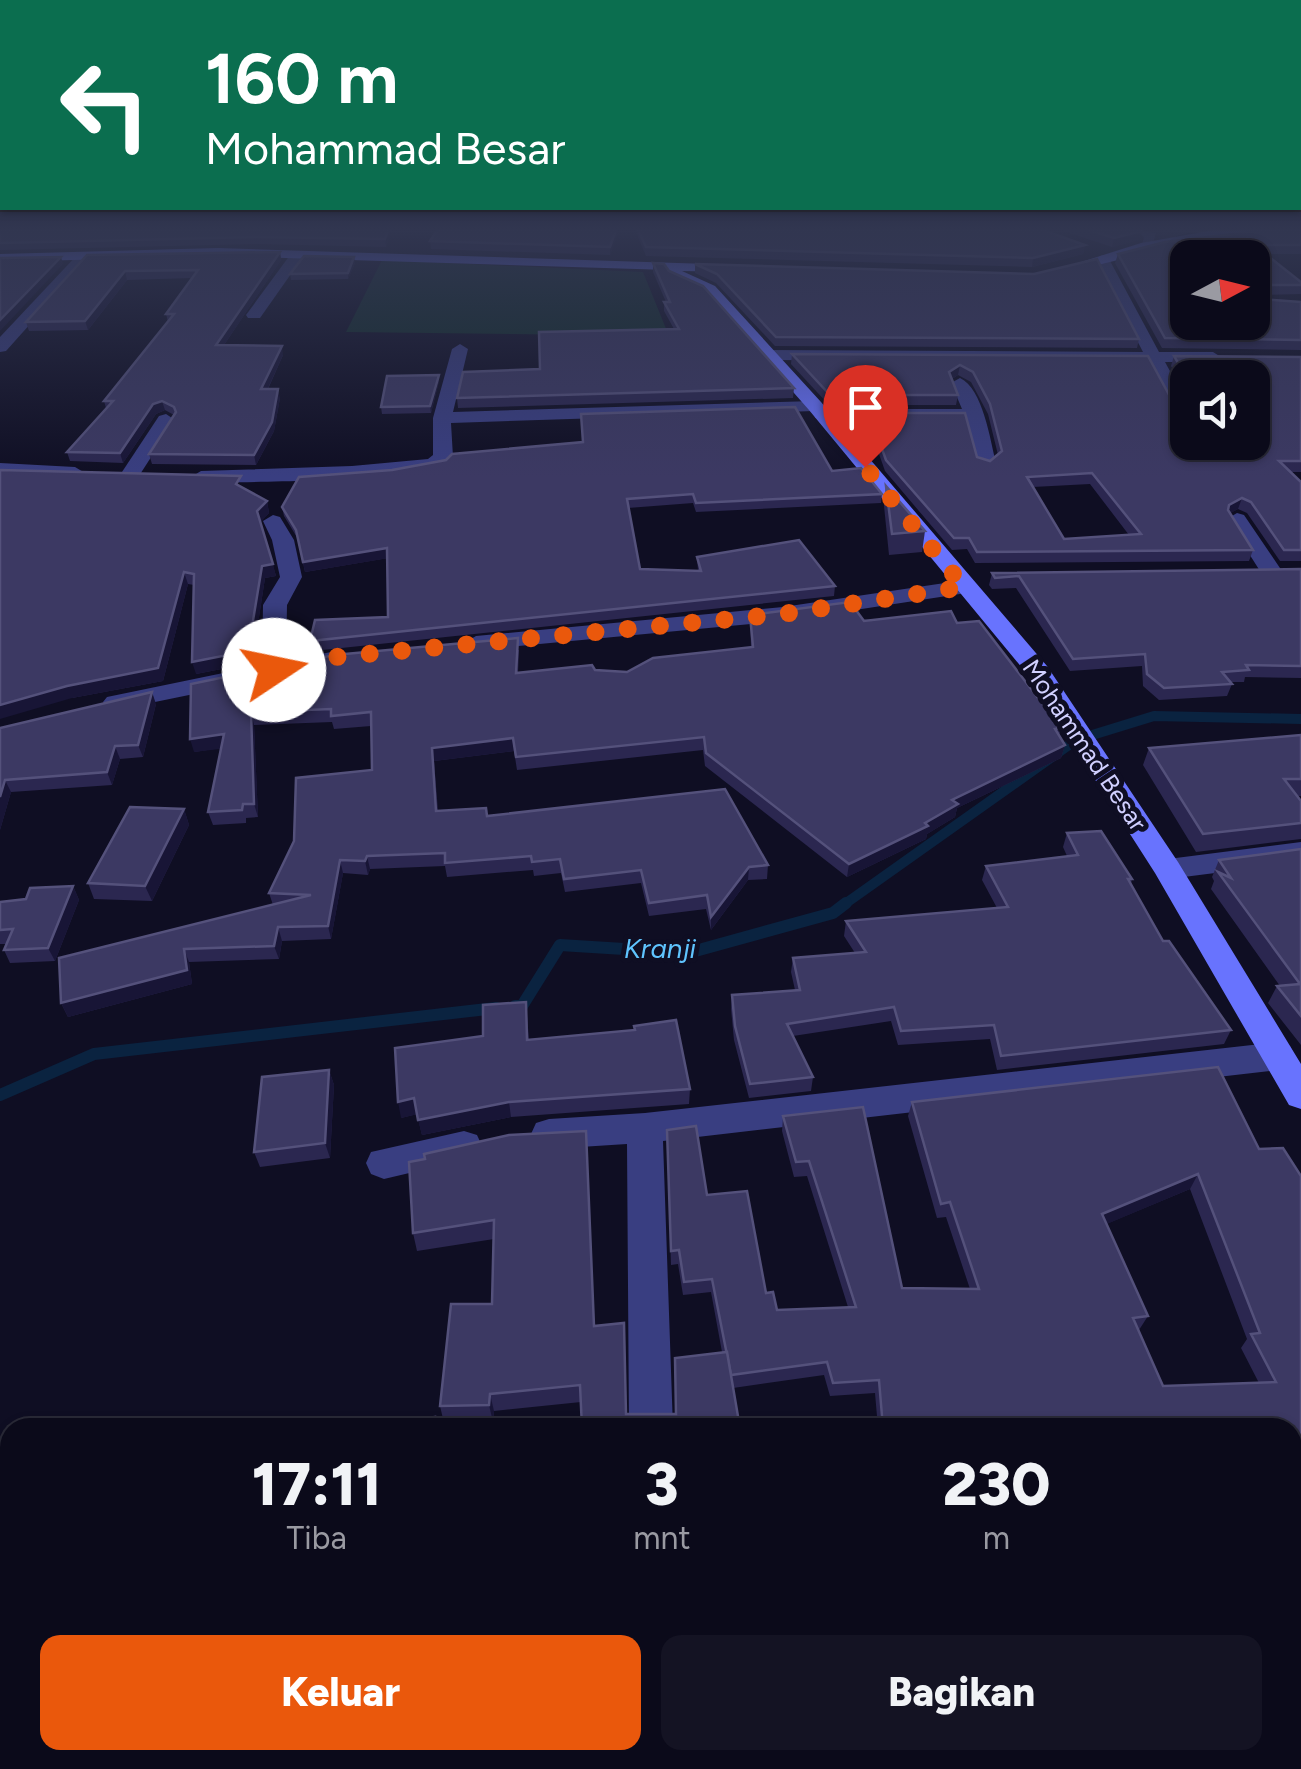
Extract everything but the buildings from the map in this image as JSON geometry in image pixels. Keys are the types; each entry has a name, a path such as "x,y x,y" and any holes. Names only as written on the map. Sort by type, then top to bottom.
{"street":[{"path":"0,347 33,313"},
{"name":"Mohammad Besar","path":"730,313 818,410 1038,671 1168,869 1301,1094"},
{"path":"1132,313 1170,390"},
{"path":"0,468 168,476 352,472 433,464 443,457 442,418 460,349"},
{"path":"767,355 1016,349 1226,358"},
{"path":"960,383 974,415 986,463"},
{"path":"442,418 818,410 974,415"},
{"path":"113,474 166,420"},
{"path":"1236,519 1261,571 1301,571"},
{"path":"273,522 283,540 291,577 275,605 274,670"},
{"path":"446,646 783,614 993,573"},
{"path":"91,707 364,654"},
{"path":"1168,869 1301,852"},
{"path":"384,1163 502,1138 645,1128 1278,1056"},
{"path":"645,1128 651,1418"}],"green space":[{"path":"356,313 659,313 669,336 346,332"}],"waterway":[{"name":"Kranji","path":"843,905 1076,740 1154,716 1301,719"},
{"name":"Kranji","path":"515,1006 522,1006 560,945 688,953 833,913 843,905"},
{"name":"Kranji","path":"0,1095 94,1054 496,1008"}],"route":[{"path":"274,670 336,657 783,614 964,587 865,467"}]}
